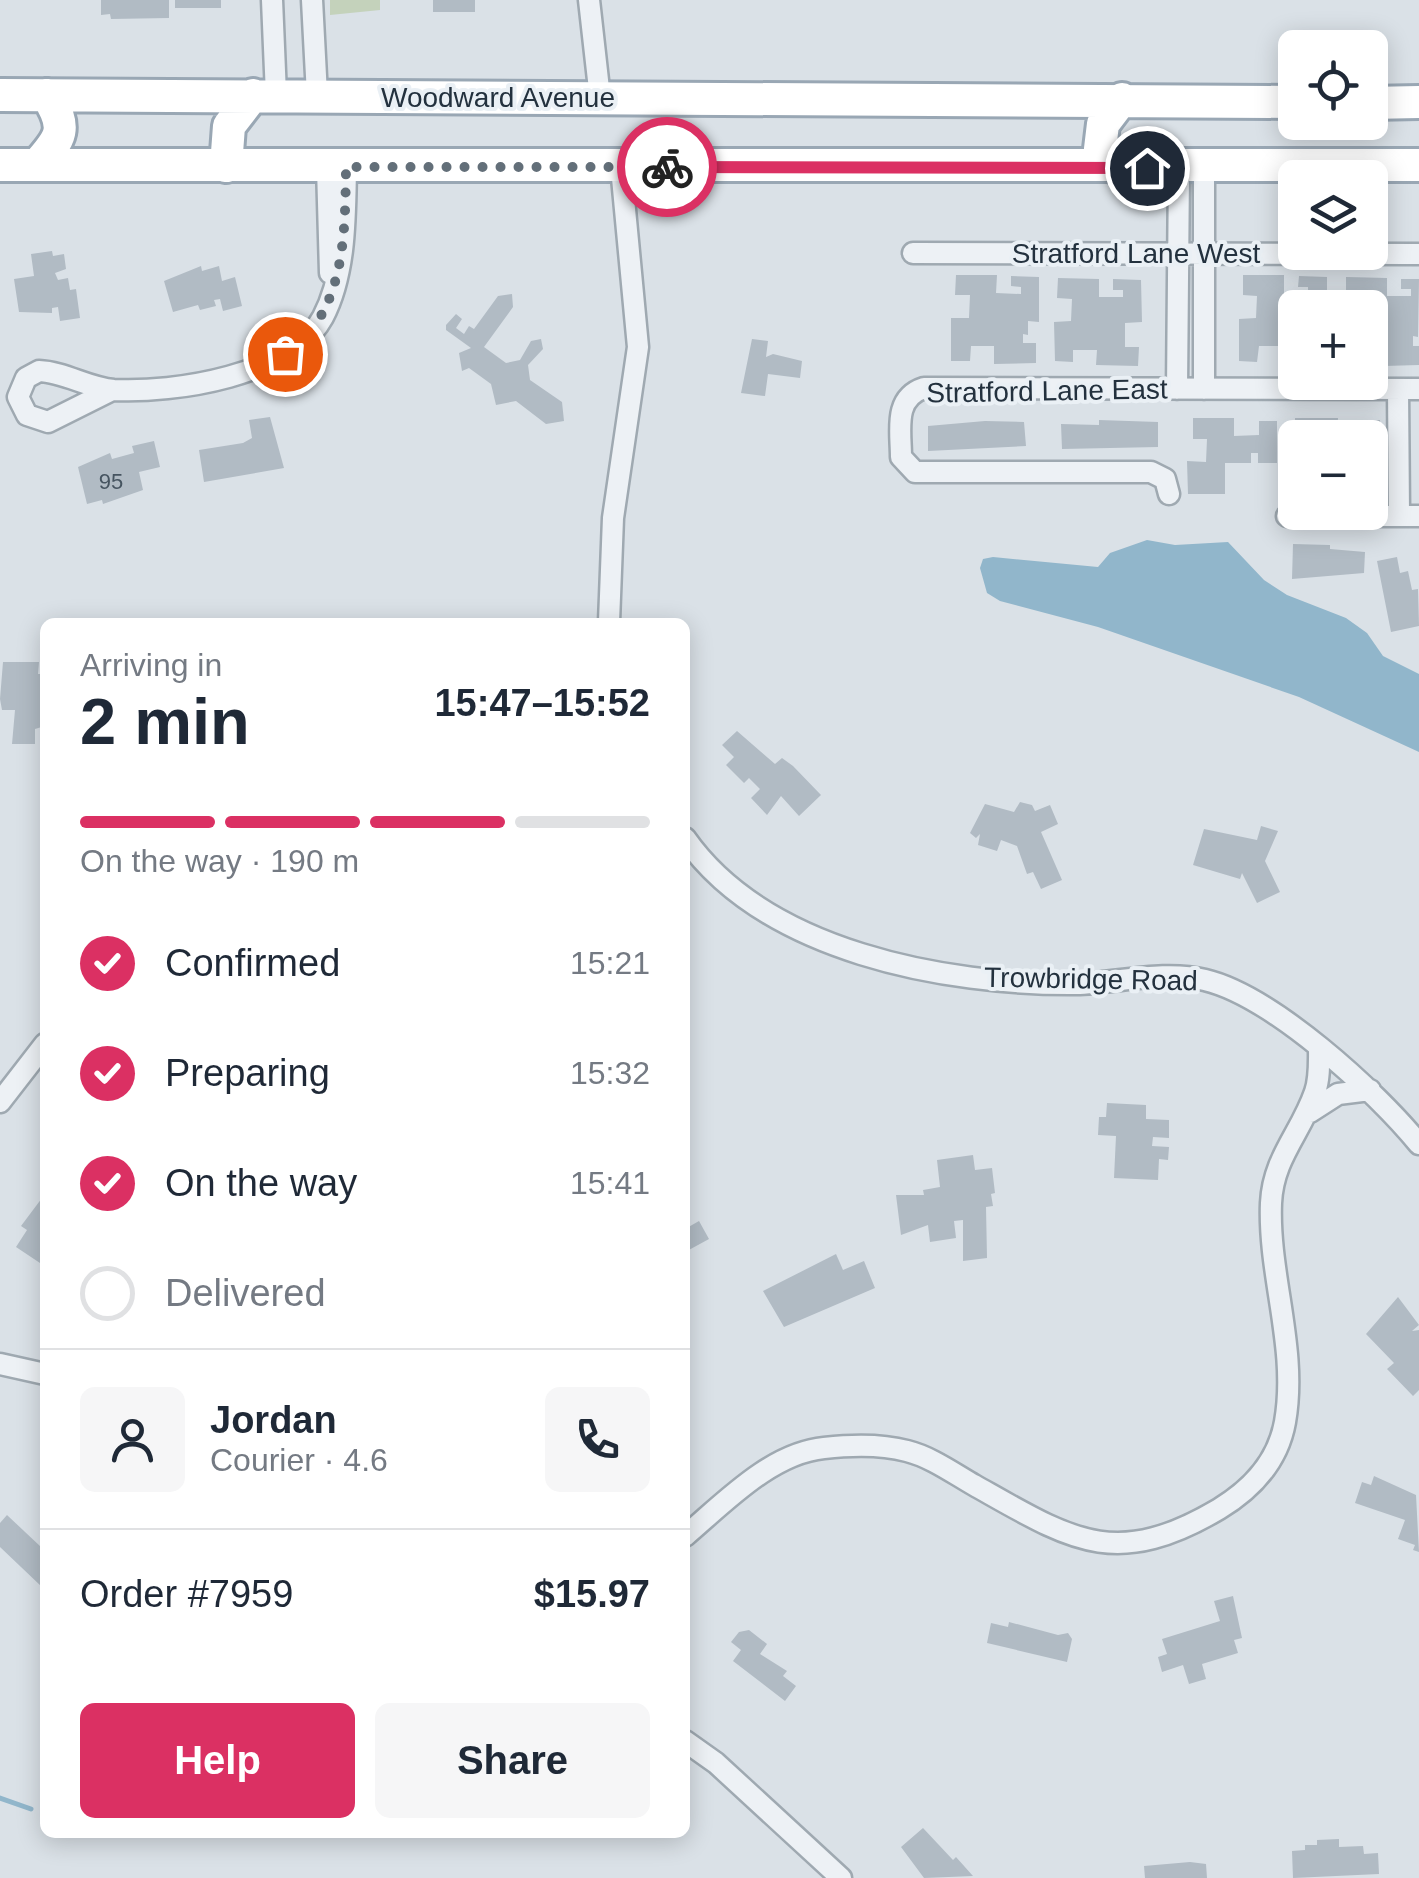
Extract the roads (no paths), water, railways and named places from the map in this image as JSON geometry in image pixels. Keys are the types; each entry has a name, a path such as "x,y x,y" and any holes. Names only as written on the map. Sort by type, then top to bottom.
{"main road":[{"path":"37,165 59,141 60,116 47,95"},
{"path":"226,166 229,126 265,95"},
{"name":"Woodward Avenue","path":"0,96 1278,102"},
{"path":"1115,168 1100,149 1102,124 1122,98"},
{"path":"1388,103 1419,102"},
{"path":"0,166 1419,165"}],"street":[{"path":"265,95 272,0"},
{"path":"312,0 317,96"},
{"path":"589,0 600,98"},
{"path":"112,390 204,381 267,364 314,330 332,290 336,167"},
{"path":"609,618 613,518 638,347 620,167"},
{"path":"1177,389 1179,253 1192,168"},
{"path":"1192,168 1204,253 1204,389"},
{"name":"Stratford Lane West","path":"912,253 1419,254"},
{"name":"Stratford Lane East","path":"1169,494 1165,479 1151,472 912,471 901,457 901,411 910,395 924,388 1409,389"},
{"path":"1409,389 1409,515"},
{"name":"Trowbridge Road","path":"690,844 736,895 771,919 814,938 936,969 1021,982 1086,983 1180,976 1205,980 1243,996 1319,1047 1370,1090 1419,1144"},
{"path":"690,1532 774,1467 824,1448 910,1452 1053,1530 1108,1544 1141,1543 1168,1534 1230,1502 1269,1463 1285,1420 1288,1374 1271,1203 1280,1157 1318,1085 1319,1047"},
{"path":"0,1102 40,1050"},
{"path":"1301,1121 1332,1096 1370,1090"},
{"path":"0,1364 40,1373"},
{"path":"690,1745 728,1774 842,1878"}],"water":[{"path":"1147,540 1175,545 1228,542 1264,580 1287,595 1346,618 1367,633 1383,656 1419,674 1419,752 1299,697 1098,627 1000,601 987,593 980,568 983,559 993,557 1098,567 1110,553"}],"waterway":[{"path":"0,1798 31,1809"}]}
